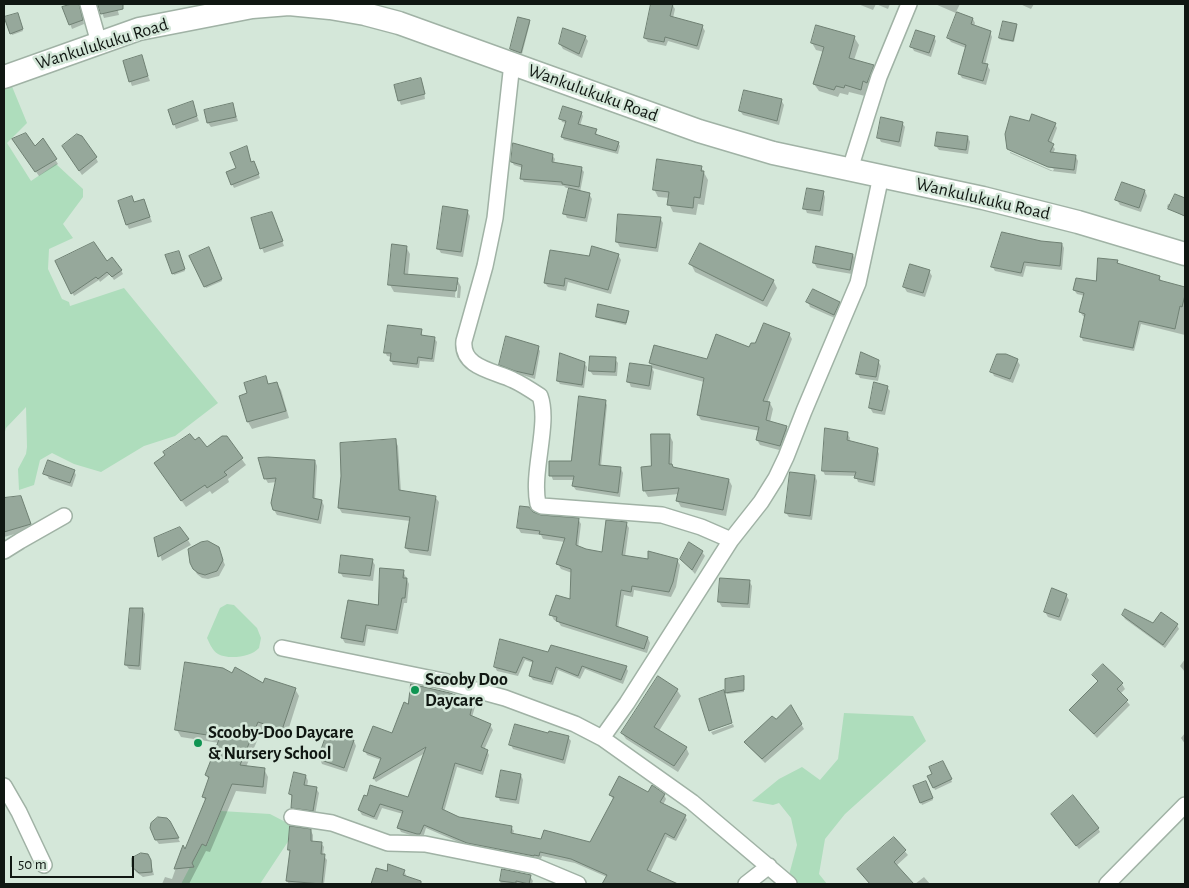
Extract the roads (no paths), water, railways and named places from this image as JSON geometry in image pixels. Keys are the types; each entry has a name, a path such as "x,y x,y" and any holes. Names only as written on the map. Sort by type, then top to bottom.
{"main road":[{"name":"Wankulukuku Road","path":"4,77 139,29 252,7 290,4 330,6 399,23 699,131 773,153 983,198 1078,222 1185,254"}],"street":[{"path":"88,4 100,43"},
{"path":"850,169 880,77 909,4"},
{"path":"512,63 495,218 485,266 464,341 465,352 470,361 512,380 540,396 542,409 537,475 538,504 542,506 662,515 701,527 731,540"},
{"path":"602,738 628,703 731,540 761,502 776,478 858,283 881,176"},
{"path":"4,552 64,516"},
{"path":"282,648 443,681 506,698 575,724 602,738 692,802 789,884"},
{"path":"4,786 19,812 44,865"},
{"path":"1107,884 1185,805"},
{"path":"292,817 332,823 388,843 426,844 536,866 578,884"},
{"path":"746,884 769,866"}],"place":[{"name":"Scooby Doo Daycare","path":"415,690"},
{"name":"Scooby-Doo Daycare & Nursery School","path":"198,743"}]}
